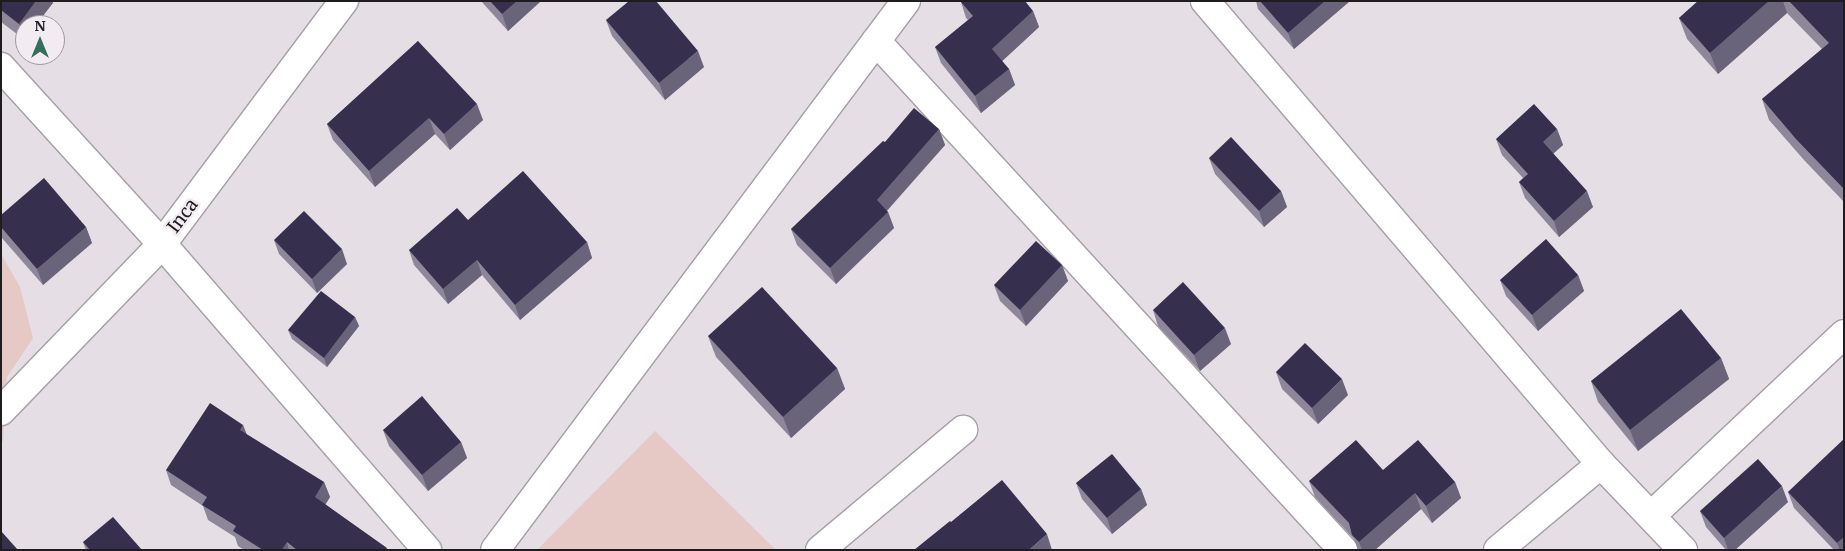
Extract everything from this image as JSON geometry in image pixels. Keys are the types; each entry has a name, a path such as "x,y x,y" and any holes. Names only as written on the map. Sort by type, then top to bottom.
{"street":[{"name":"Inca","path":"1,411 162,244 344,1"},
{"path":"494,550 906,1"},
{"path":"1205,1 1601,464 1652,515 1683,550"},
{"path":"876,41 1343,550"},
{"path":"1,67 162,244 427,550"},
{"path":"1652,515 1844,334"},
{"path":"820,550 963,430"},
{"path":"1498,550 1601,464"}],"shaded area":[{"path":"1,254 20,287 33,338 7,377 3,441 1,443"},
{"path":"655,431 776,550 537,550"}],"building":[{"path":"1,1 36,1 26,15 15,15 15,21 1,10"},
{"path":"490,1 517,1 502,14"},
{"path":"629,1 656,1 698,51 659,83 606,20"},
{"path":"961,1 1025,1 1033,11 992,49 1009,69 975,96 935,47 973,16"},
{"path":"1260,1 1325,1 1288,33"},
{"path":"1698,1 1769,1 1710,53 1679,18"},
{"path":"1789,1 1844,1 1844,189 1796,139 1762,99 1829,43"},
{"path":"418,41 477,104 444,134 429,118 369,171 327,124"},
{"path":"1534,104 1557,129 1543,142 1587,191 1554,221 1519,182 1528,174 1496,139"},
{"path":"914,108 939,129 877,200 888,212 830,268 791,229 883,141 885,142"},
{"path":"1231,137 1281,191 1259,211 1209,158"},
{"path":"523,171 587,242 515,305 477,260 443,289 409,250 457,208 468,220"},
{"path":"44,178 86,227 37,269 1,227 1,215"},
{"path":"304,211 342,249 312,279 274,240"},
{"path":"1546,239 1578,275 1532,315 1500,280"},
{"path":"1036,241 1062,265 1020,310 994,285"},
{"path":"1183,282 1225,328 1194,355 1153,310"},
{"path":"762,287 837,368 783,417 708,336"},
{"path":"321,291 355,317 324,358 288,330"},
{"path":"1681,309 1721,358 1630,430 1591,381"},
{"path":"1305,343 1342,379 1312,408 1276,372"},
{"path":"422,396 461,442 422,475 383,430"},
{"path":"210,403 243,425 240,430 324,482 315,497 387,548 386,550 297,550 287,542 282,550 263,550 233,531 236,526 202,505 207,497 166,470"},
{"path":"1844,439 1844,537 1837,543 1788,492"},
{"path":"1356,440 1383,470 1418,440 1455,482 1426,506 1415,493 1359,542 1352,535 1349,523 1309,481"},
{"path":"1112,454 1141,489 1107,518 1076,483"},
{"path":"1758,459 1782,486 1724,538 1700,511"},
{"path":"1002,480 1047,534 1029,550 914,550 951,522"},
{"path":"113,517 142,550 90,550 83,542"},
{"path":"1,531 18,550 1,550"}]}
